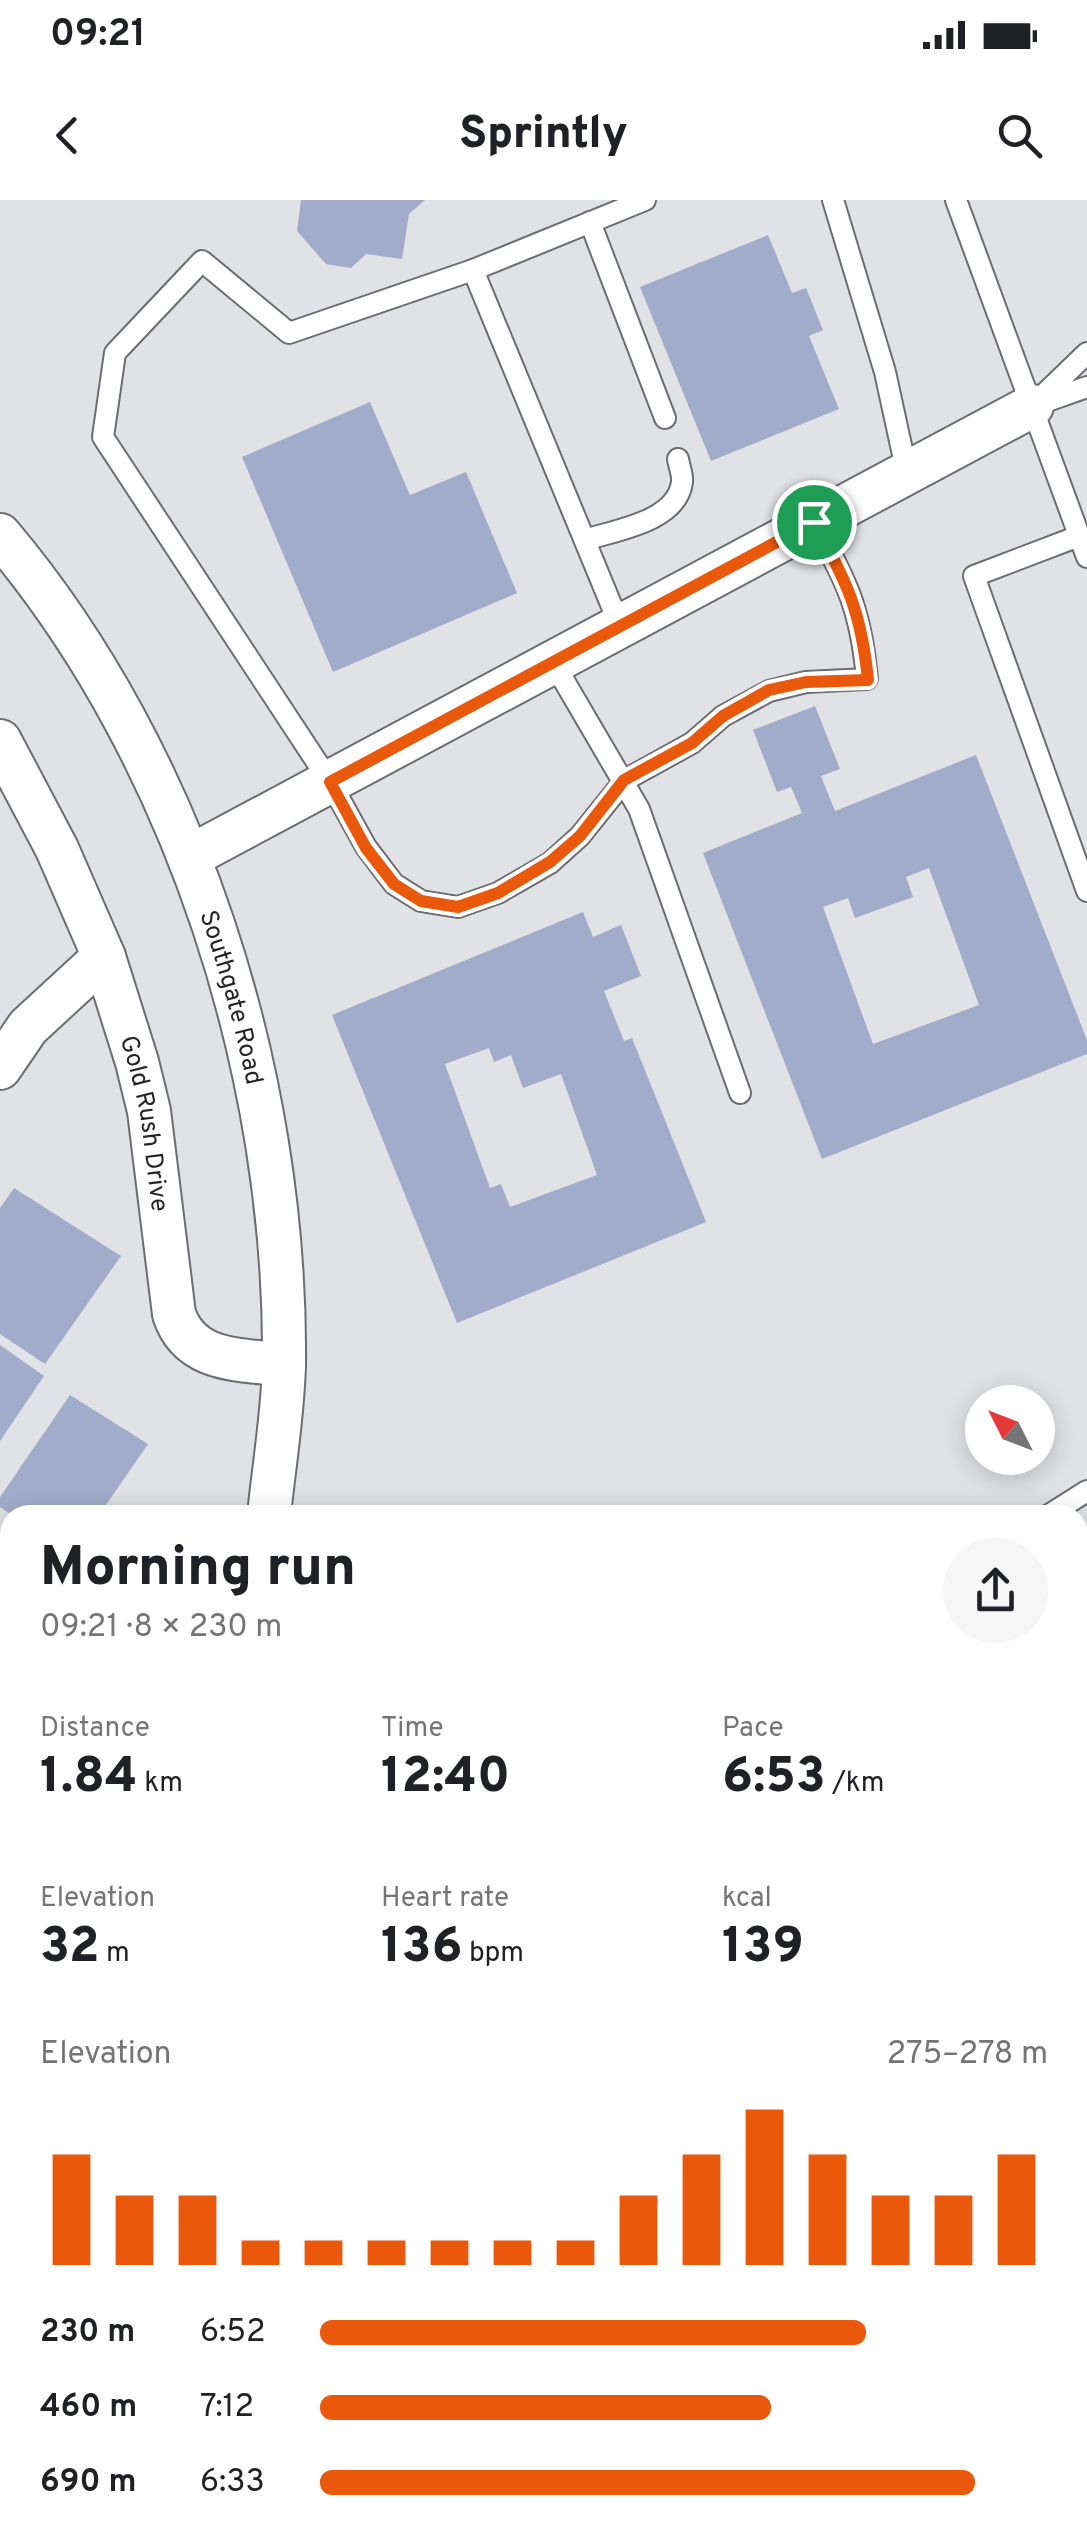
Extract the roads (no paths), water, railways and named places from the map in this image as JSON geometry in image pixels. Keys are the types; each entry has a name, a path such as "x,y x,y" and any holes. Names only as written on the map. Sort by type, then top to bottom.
{"street":[{"path":"189,857 1032,406"},
{"name":"Southgate Road","path":"0,535 43,586 142,754 189,857 233,991 257,1084 276,1202 284,1366 270,1505"},
{"name":"Gold Rush Drive","path":"0,740 57,849 104,957 138,1062 174,1314 180,1332 195,1347 216,1355 284,1366"},
{"path":"0,1068 28,1026 104,957"}],"lane":[{"path":"644,200 473,270 289,333 202,261 116,353 104,438 330,782 366,848 394,884 421,901 458,907 498,893 550,862 580,836 624,780 692,743 723,716 769,690 806,682 868,680 863,636 850,588 814,522"},
{"path":"833,200 885,372 907,473"},
{"path":"956,200 1087,557"},
{"path":"590,222 665,418"},
{"path":"473,270 620,626"},
{"path":"1032,406 1087,353"},
{"path":"1032,406 1087,387"},
{"path":"585,540 648,520 663,511 677,498 682,481 678,459"},
{"path":"1079,536 974,576 1087,891"},
{"path":"553,662 639,809 740,1093"},
{"path":"1065,1505 1087,1491"}]}
